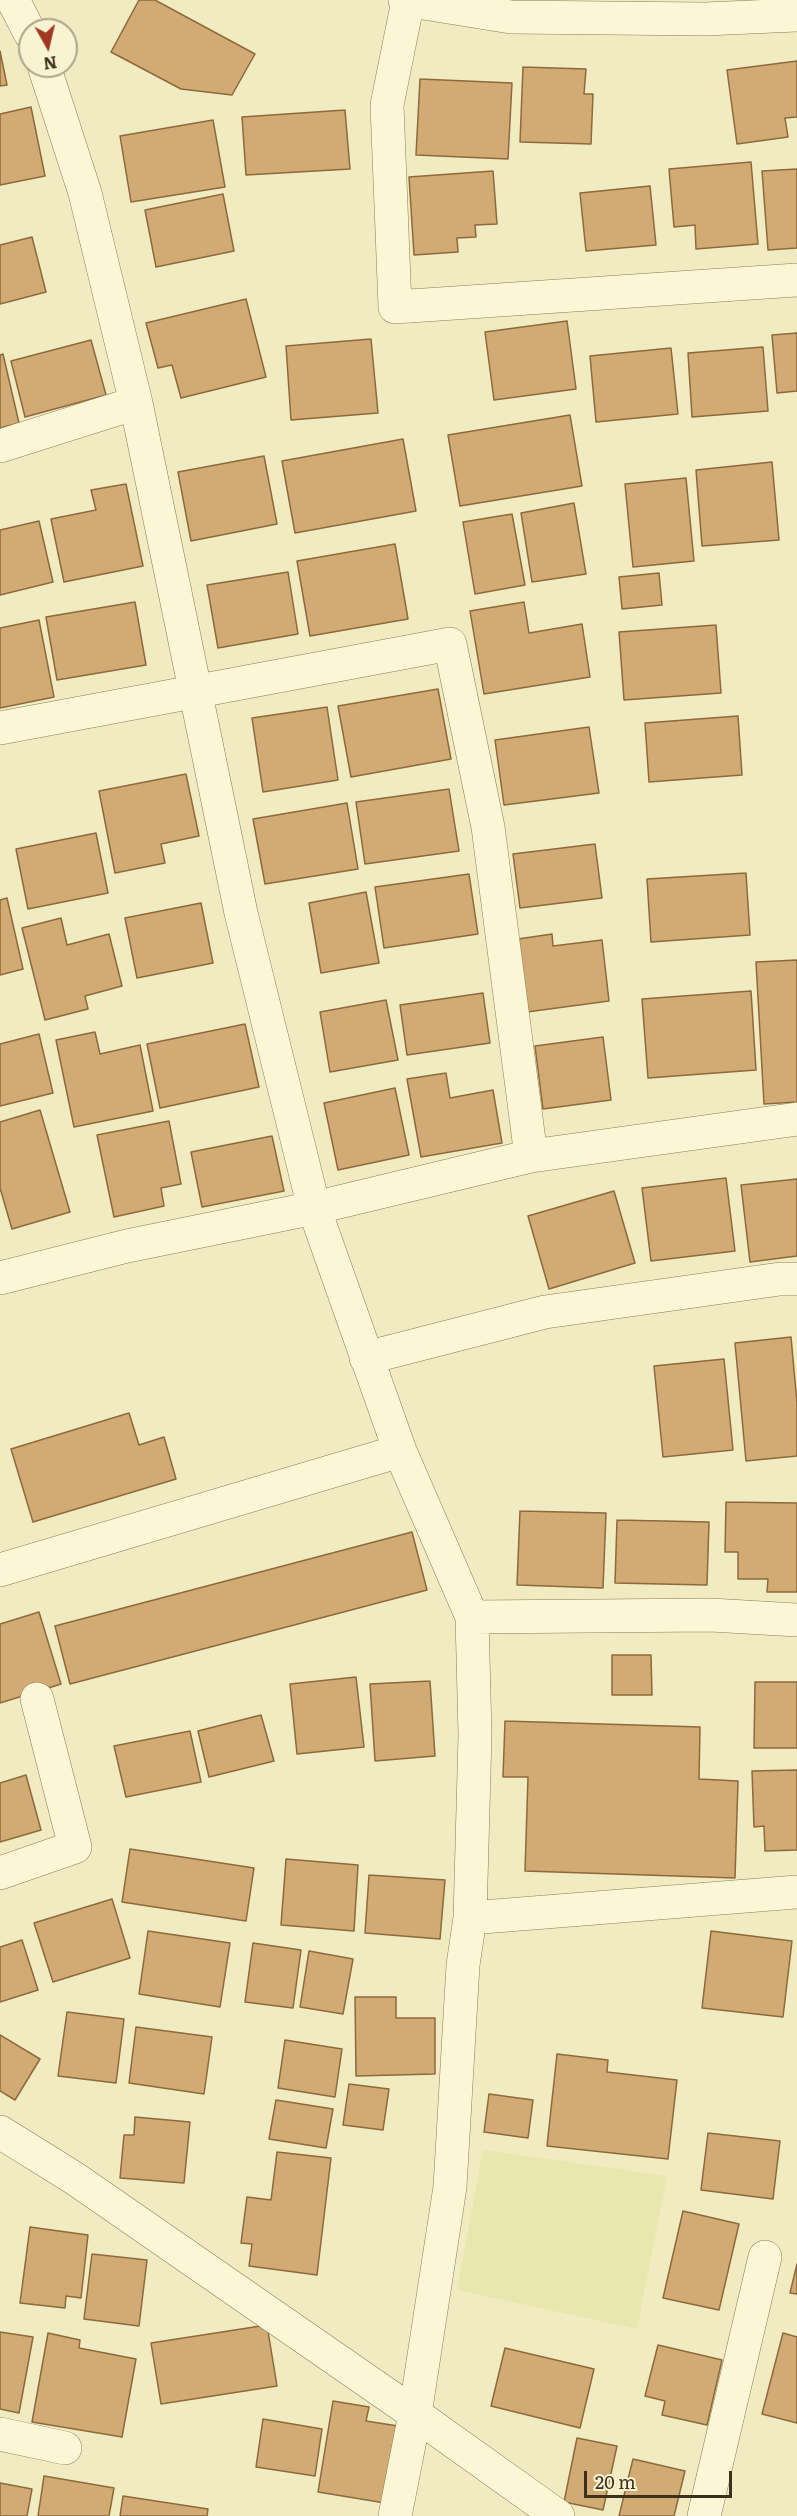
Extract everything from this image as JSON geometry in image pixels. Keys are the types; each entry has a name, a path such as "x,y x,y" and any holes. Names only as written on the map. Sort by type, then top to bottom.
{"street":[{"path":"13,0 22,18"},
{"path":"797,15 705,19 511,17 407,1 387,105 395,307 797,280"},
{"path":"48,78 85,193 136,403 197,690 241,913 314,1208 400,1451 472,1617 475,1735 470,1918 463,1965 450,2187 415,2414 395,2516"},
{"path":"0,446 136,403"},
{"path":"0,728 450,644 488,827 531,1156"},
{"path":"0,1278 127,1246 314,1208 531,1156 797,1119"},
{"path":"366,1358 545,1312 780,1279 797,1279"},
{"path":"0,1570 400,1451"},
{"path":"472,1617 711,1615 797,1620"},
{"path":"0,1873 75,1847 37,1699"},
{"path":"470,1918 797,1892"},
{"path":"0,2132 74,2178 558,2516"},
{"path":"704,2516 765,2257"},
{"path":"0,2434 65,2448"}],"green space":[{"path":"483,2150 667,2176 637,2329 457,2290"}],"building":[{"path":"139,0 155,0 255,54 232,95 181,89 111,52"},
{"path":"0,51 7,85 0,86"},
{"path":"797,61 797,117 785,118 788,137 737,144 727,70"},
{"path":"523,67 586,69 584,94 593,94 591,144 520,142"},
{"path":"420,79 512,83 508,159 416,155"},
{"path":"31,107 45,176 0,185 0,114"},
{"path":"345,110 350,169 246,175 242,117"},
{"path":"213,120 225,187 131,202 120,136"},
{"path":"751,162 758,244 696,249 695,225 674,227 669,169"},
{"path":"797,169 797,248 768,250 762,171"},
{"path":"493,171 497,224 475,225 476,237 457,238 458,252 414,255 409,177"},
{"path":"650,186 656,245 586,251 580,193"},
{"path":"223,194 234,251 156,267 145,210"},
{"path":"32,237 46,292 0,304 0,245"},
{"path":"246,299 266,377 181,398 172,365 158,368 146,323"},
{"path":"567,321 576,389 494,400 485,332"},
{"path":"797,333 797,391 777,393 772,335"},
{"path":"371,339 378,413 291,420 286,346"},
{"path":"91,340 106,395 25,417 11,361"},
{"path":"763,347 768,411 692,417 688,353"},
{"path":"671,348 678,414 596,422 590,356"},
{"path":"3,354 19,423 0,428 0,355"},
{"path":"570,415 582,486 460,506 448,435"},
{"path":"403,439 416,511 295,533 282,461"},
{"path":"264,456 277,524 191,541 178,472"},
{"path":"772,462 779,540 702,546 696,470"},
{"path":"686,478 694,561 633,567 625,484"},
{"path":"126,484 143,566 64,582 51,519 96,510 91,490"},
{"path":"574,503 586,574 532,582 521,513"},
{"path":"512,514 525,585 475,594 463,522"},
{"path":"39,521 53,582 0,595 0,530"},
{"path":"395,544 408,619 310,636 297,561"},
{"path":"288,572 298,634 218,648 207,585"},
{"path":"659,573 662,605 622,609 619,577"},
{"path":"135,602 146,665 57,680 46,617"},
{"path":"524,602 529,633 582,624 590,677 484,694 470,611"},
{"path":"39,620 54,697 0,708 0,628"},
{"path":"716,625 721,693 624,700 619,632"},
{"path":"438,689 451,759 351,777 338,706"},
{"path":"327,707 338,780 263,792 252,718"},
{"path":"738,716 742,775 649,782 645,723"},
{"path":"589,727 599,793 504,805 495,740"},
{"path":"186,774 199,836 161,844 165,863 115,873 99,791"},
{"path":"449,789 459,851 365,864 356,802"},
{"path":"347,803 358,869 265,884 253,819"},
{"path":"96,833 108,893 28,909 16,849"},
{"path":"595,844 602,898 520,908 513,854"},
{"path":"746,873 750,935 651,942 647,879"},
{"path":"469,874 478,934 384,948 375,887"},
{"path":"366,892 379,963 321,973 309,903"},
{"path":"7,898 23,969 0,975 0,900"},
{"path":"201,903 213,963 137,978 125,918"},
{"path":"61,918 67,945 109,934 122,986 85,996 88,1009 45,1020 22,928"},
{"path":"552,934 553,946 602,940 609,1001 527,1012 518,939"},
{"path":"797,960 797,1102 764,1104 756,962"},
{"path":"751,991 756,1070 648,1078 642,999"},
{"path":"483,993 490,1043 407,1055 400,1005"},
{"path":"386,1000 398,1060 330,1072 320,1012"},
{"path":"245,1024 259,1087 160,1108 147,1044"},
{"path":"95,1032 100,1054 140,1045 153,1111 74,1127 56,1040"},
{"path":"39,1034 53,1093 0,1106 0,1044"},
{"path":"603,1037 611,1100 543,1109 535,1046"},
{"path":"446,1073 450,1098 493,1090 502,1143 421,1157 407,1079"},
{"path":"395,1088 409,1155 338,1170 324,1103"},
{"path":"40,1110 70,1212 12,1229 0,1188 0,1122"},
{"path":"169,1121 181,1184 161,1188 164,1206 114,1217 97,1135"},
{"path":"272,1136 284,1191 202,1207 191,1152"},
{"path":"726,1178 735,1251 651,1261 642,1188"},
{"path":"797,1179 797,1256 750,1262 741,1185"},
{"path":"614,1191 635,1263 549,1289 528,1216"},
{"path":"791,1337 797,1403 797,1456 746,1461 735,1343"},
{"path":"724,1359 733,1450 663,1457 654,1366"},
{"path":"129,1413 139,1445 164,1437 176,1479 33,1522 11,1449"},
{"path":"726,1502 797,1503 797,1592 767,1592 768,1579 738,1579 738,1552 725,1552"},
{"path":"520,1511 606,1513 603,1588 517,1585"},
{"path":"617,1520 709,1522 707,1585 615,1583"},
{"path":"412,1532 427,1590 70,1684 55,1626"},
{"path":"39,1612 61,1684 0,1703 0,1624"},
{"path":"612,1655 651,1655 652,1695 612,1695"},
{"path":"356,1677 364,1747 297,1754 290,1684"},
{"path":"430,1681 435,1756 375,1761 370,1684"},
{"path":"755,1682 797,1682 797,1748 754,1748"},
{"path":"261,1715 274,1761 209,1777 198,1731"},
{"path":"505,1721 700,1727 699,1779 738,1781 735,1878 525,1871 528,1777 503,1777"},
{"path":"190,1731 201,1782 126,1797 114,1746"},
{"path":"797,1770 797,1850 765,1851 764,1826 754,1827 752,1771"},
{"path":"26,1775 41,1830 0,1842 0,1783"},
{"path":"130,1849 254,1868 246,1921 122,1902"},
{"path":"286,1859 358,1865 354,1931 281,1925"},
{"path":"369,1875 445,1880 440,1939 365,1933"},
{"path":"112,1899 130,1958 53,1982 34,1923"},
{"path":"148,1931 230,1943 220,2007 139,1994"},
{"path":"711,1931 792,1941 783,2017 702,2008"},
{"path":"22,1940 38,1990 0,2002 0,1947"},
{"path":"253,1943 301,1950 293,2008 245,2002"},
{"path":"309,1951 353,1959 343,2014 300,2007"},
{"path":"355,1997 396,1997 396,2018 435,2018 435,2074 356,2076"},
{"path":"67,2012 124,2019 116,2083 58,2076"},
{"path":"136,2027 212,2037 204,2094 129,2083"},
{"path":"0,2035 40,2059 15,2100 0,2091"},
{"path":"285,2040 342,2049 335,2097 278,2088"},
{"path":"557,2054 608,2060 607,2072 677,2080 668,2159 547,2146"},
{"path":"349,2084 389,2089 383,2130 343,2125"},
{"path":"489,2094 533,2100 528,2138 484,2132"},
{"path":"276,2100 333,2109 326,2148 269,2139"},
{"path":"135,2117 190,2122 184,2183 120,2178 124,2135 134,2135"},
{"path":"708,2133 780,2141 773,2199 701,2190"},
{"path":"277,2152 331,2158 317,2275 249,2266 252,2244 241,2243 247,2197 271,2200"},
{"path":"683,2211 739,2224 719,2310 663,2298"},
{"path":"30,2227 88,2235 81,2298 66,2296 65,2308 20,2303"},
{"path":"92,2254 147,2260 139,2326 84,2319"},
{"path":"797,2264 797,2294 790,2293"},
{"path":"267,2325 277,2386 161,2404 151,2343"},
{"path":"0,2332 33,2337 19,2413 0,2409"},
{"path":"48,2333 80,2340 79,2348 136,2359 122,2437 32,2422"},
{"path":"783,2333 797,2337 797,2423 762,2414"},
{"path":"658,2345 722,2360 707,2425 662,2415 665,2401 645,2396"},
{"path":"505,2348 594,2369 580,2428 491,2406"},
{"path":"333,2401 369,2407 366,2421 398,2426 385,2503 318,2492"},
{"path":"263,2419 322,2429 315,2476 256,2467"},
{"path":"577,2438 617,2446 603,2510 564,2502"},
{"path":"633,2459 685,2471 674,2516 619,2516"},
{"path":"44,2476 114,2488 109,2516 38,2516"},
{"path":"0,2483 32,2489 27,2516 0,2516"},
{"path":"123,2496 208,2509 207,2516 120,2516"}]}
